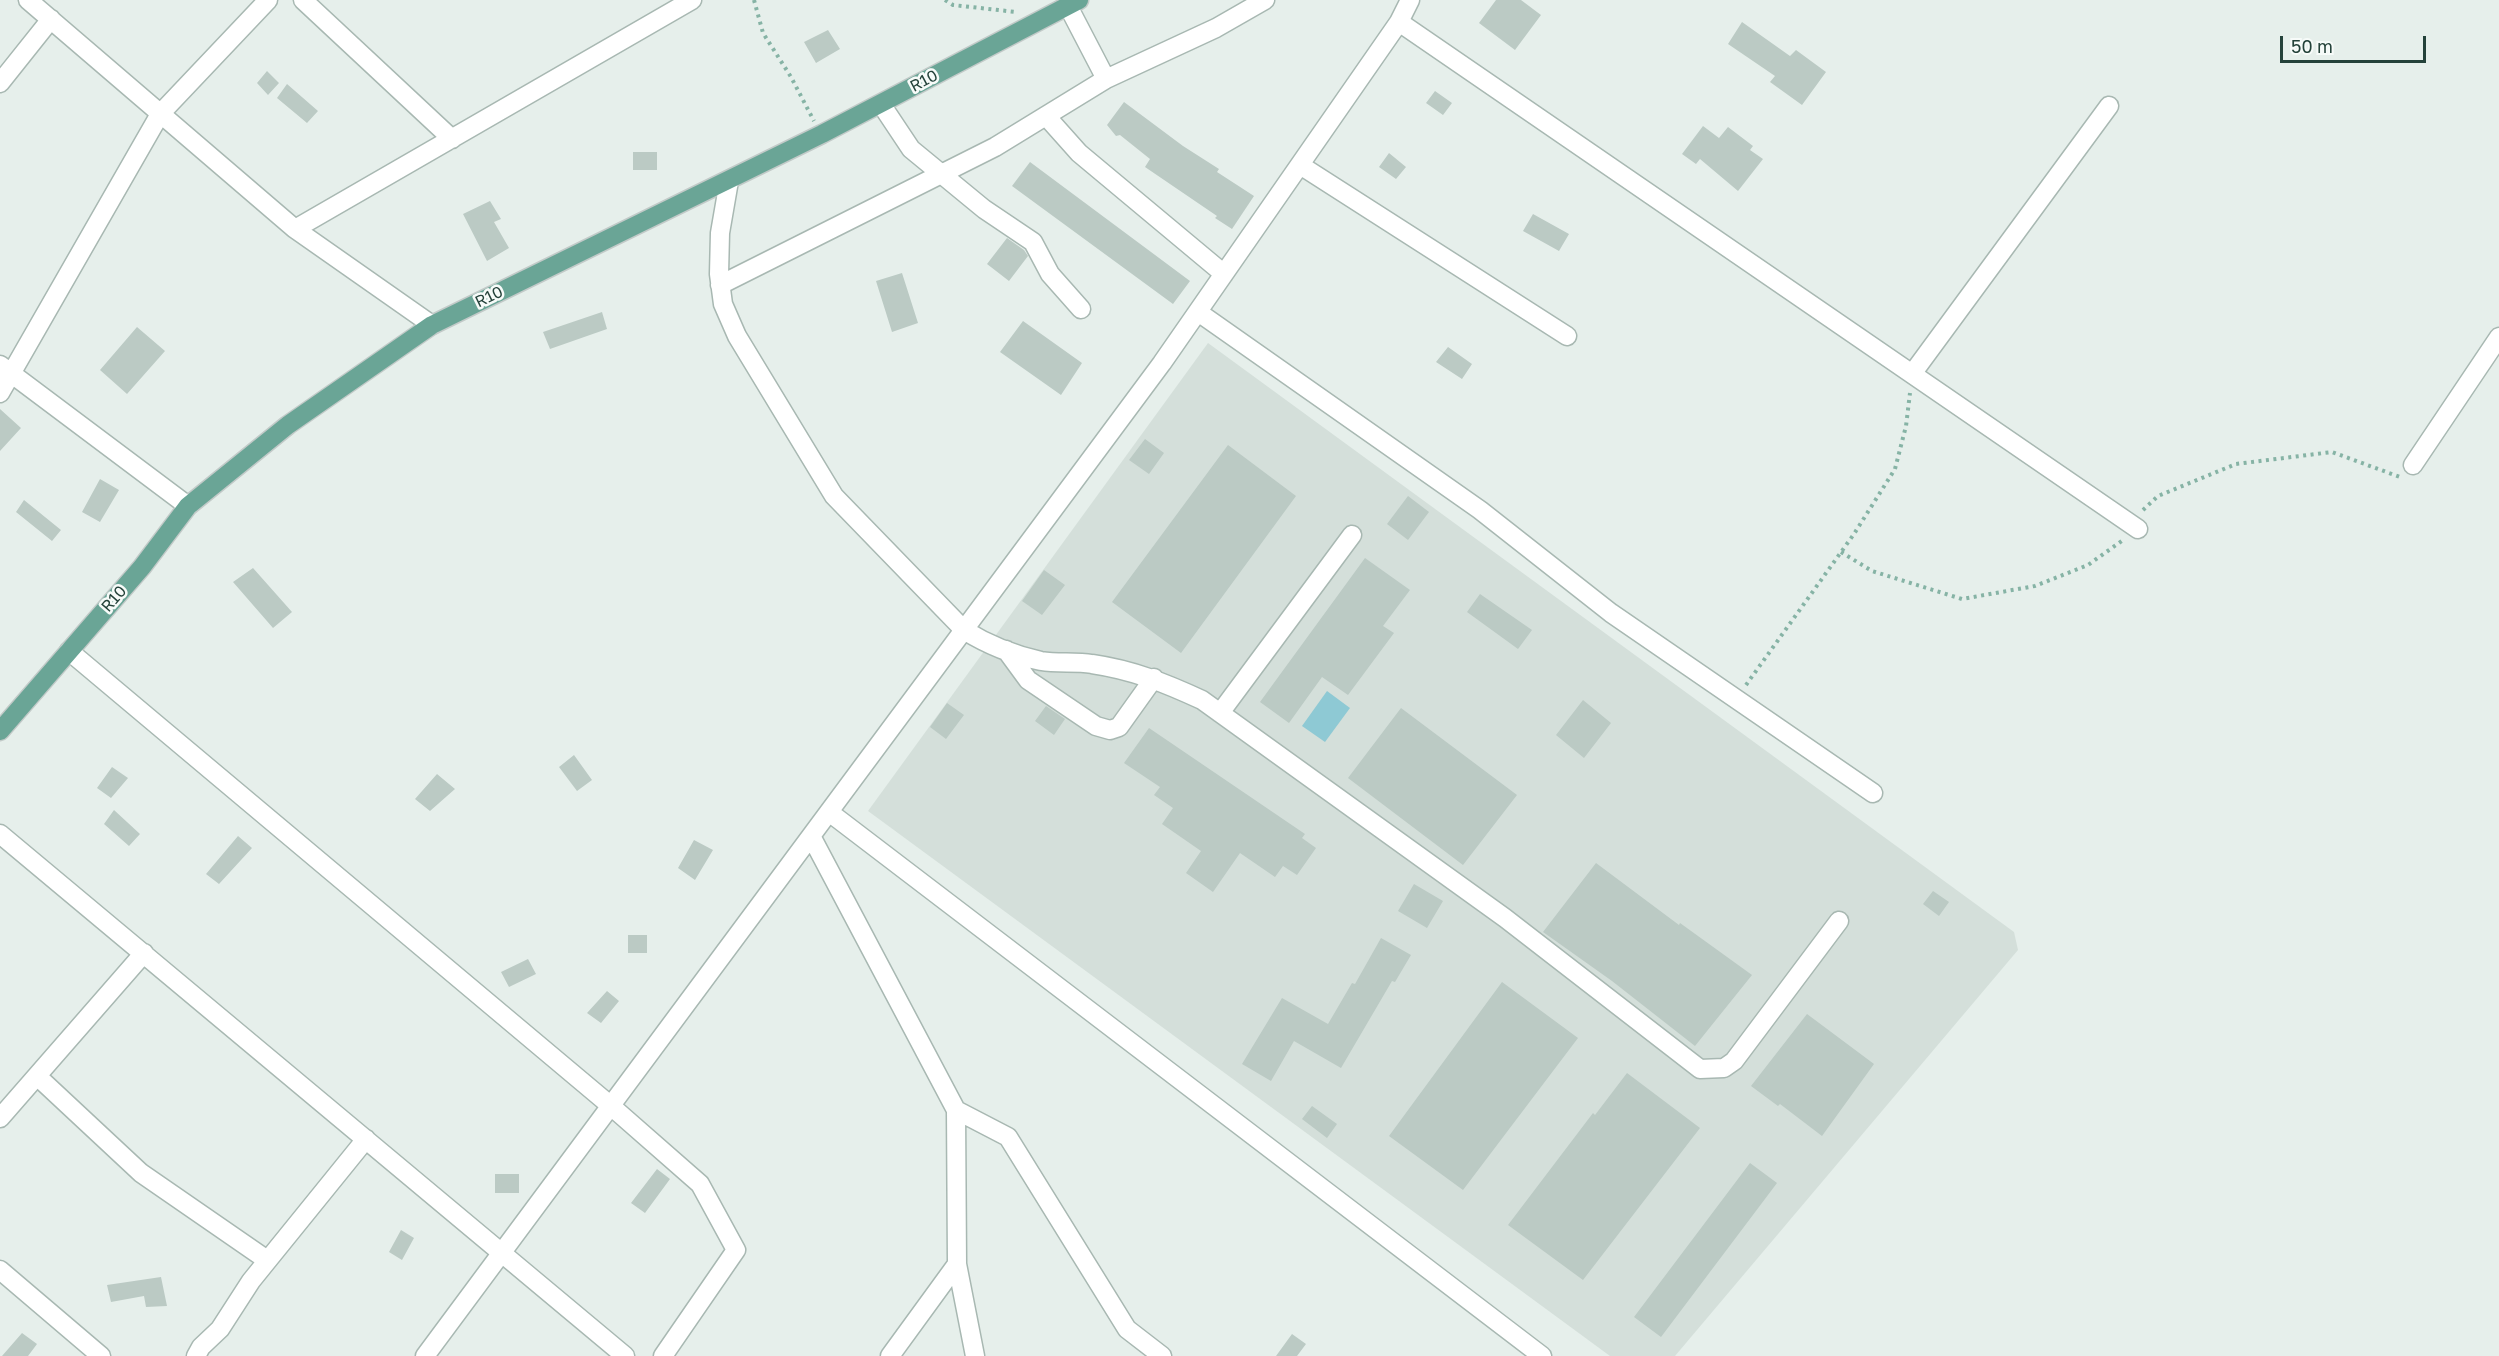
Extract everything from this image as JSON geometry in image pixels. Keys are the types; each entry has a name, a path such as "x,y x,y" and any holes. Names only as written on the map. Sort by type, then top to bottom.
{"main road":[{"name":"R10","path":"0,731 142,567 188,506 288,425 432,325 729,181 1073,3"}],"street":[{"path":"28,0 296,229 432,325"},
{"path":"0,393 6,370 160,114 268,0"},
{"path":"303,0 452,139"},
{"path":"296,229 692,0"},
{"path":"720,285 995,147 1106,79 1216,28 1264,0"},
{"path":"425,1356 1162,363 1399,22 1410,0"},
{"path":"1073,3 1106,79"},
{"path":"0,83 51,19"},
{"path":"1399,22 2134,526"},
{"path":"881,104 911,148 984,209 1033,242 1050,274 1081,309"},
{"path":"1912,374 2109,106"},
{"path":"1046,116 1078,153 1224,274"},
{"path":"1300,165 1567,336"},
{"path":"729,181 720,233 720,285 723,304 737,336 834,496 964,630 988,645 1042,661 1092,664 1154,678 1202,700 1505,918 1700,1069 1724,1068 1734,1061 1839,921"},
{"path":"1198,312 1480,510 1611,613 1873,793"},
{"path":"2413,465 2499,338"},
{"path":"6,370 188,506"},
{"path":"1220,713 1352,536"},
{"path":"1006,650 1028,680 1096,726 1110,730 1119,727 1154,678"},
{"path":"69,651 611,1106 700,1184 736,1250 663,1356"},
{"path":"829,812 1542,1356"},
{"path":"0,834 625,1356"},
{"path":"812,836 956,1110 957,1264 975,1356"},
{"path":"0,1118 144,953"},
{"path":"37,1076 141,1173 267,1260"},
{"path":"956,1110 1008,1137 1127,1329 1162,1356"},
{"path":"196,1356 201,1347 220,1329 250,1281 366,1139"},
{"path":"890,1356 957,1264"},
{"path":"0,1270 102,1356"}],"path":[{"path":"754,0 762,33 791,77 822,134"},
{"path":"945,0 953,5 1017,12"},
{"path":"1737,699 1841,552 1895,469 1906,426 1912,374"},
{"path":"1841,552 1872,571 1962,599 2035,586 2088,565 2134,526 2158,496 2236,464 2332,452 2409,481 2413,465"}],"shaded area":[{"path":"1208,343 2014,932 2018,950 1675,1356 1610,1356 868,811"}],"water":[{"path":"1327,691 1350,708 1325,742 1302,726"}],"building":[{"path":"1496,0 1521,0 1541,15 1515,50 1479,23"},
{"path":"1742,22 1790,56 1796,50 1826,72 1802,105 1770,82 1775,76 1728,44"},
{"path":"828,30 840,49 816,63 804,42"},
{"path":"267,71 279,83 268,95 257,83"},
{"path":"287,84 318,111 307,123 277,98"},
{"path":"1435,91 1452,103 1443,115 1426,103"},
{"path":"1124,102 1183,146 1219,169 1217,172 1254,196 1232,229 1215,218 1217,216 1145,167 1150,159 1120,135 1116,136 1107,125"},
{"path":"1703,126 1719,138 1728,127 1753,146 1750,150 1763,159 1738,191 1700,159 1696,164 1682,154"},
{"path":"633,152 657,152 657,170 633,170"},
{"path":"1389,153 1406,167 1396,179 1379,167"},
{"path":"1030,162 1190,281 1173,304 1012,186"},
{"path":"490,201 501,219 494,222 509,248 487,261 463,214"},
{"path":"1533,214 1569,234 1559,251 1523,231"},
{"path":"1007,238 1024,250 1028,256 1009,281 987,264"},
{"path":"902,273 918,323 892,332 876,281"},
{"path":"602,312 607,329 550,349 543,332"},
{"path":"1023,321 1082,363 1061,395 1000,352"},
{"path":"137,327 165,351 127,394 100,370"},
{"path":"1448,347 1472,364 1462,379 1436,362"},
{"path":"0,409 21,428 0,451"},
{"path":"1145,439 1164,453 1149,474 1129,460"},
{"path":"1228,445 1296,496 1181,653 1112,602"},
{"path":"100,479 119,490 100,522 82,512"},
{"path":"1408,496 1429,512 1408,540 1387,524"},
{"path":"24,500 61,530 52,541 16,512"},
{"path":"1365,558 1410,590 1383,626 1394,633 1348,695 1322,677 1289,723 1260,702"},
{"path":"253,568 292,612 273,628 233,582"},
{"path":"1044,570 1065,585 1042,615 1022,601"},
{"path":"1480,594 1532,630 1518,649 1467,612"},
{"path":"1583,700 1611,723 1584,758 1556,735"},
{"path":"947,703 964,715 946,739 930,727"},
{"path":"1046,706 1065,719 1054,735 1035,721"},
{"path":"1401,708 1517,795 1463,865 1348,778"},
{"path":"1149,728 1305,834 1302,838 1316,848 1297,875 1283,866 1275,877 1240,853 1213,892 1186,873 1201,851 1162,824 1173,808 1154,795 1160,787 1124,763"},
{"path":"574,755 592,780 577,791 559,767"},
{"path":"112,767 128,778 111,798 97,788"},
{"path":"437,774 455,789 430,811 415,799"},
{"path":"114,810 140,834 129,846 104,824"},
{"path":"238,836 252,848 219,884 206,874"},
{"path":"694,840 713,850 695,880 678,868"},
{"path":"1596,863 1679,925 1680,923 1752,975 1695,1046 1612,981 1543,932"},
{"path":"1414,884 1443,901 1427,928 1398,911"},
{"path":"1933,891 1949,902 1939,916 1923,904"},
{"path":"628,935 647,935 647,953 628,953"},
{"path":"1381,938 1411,955 1395,982 1392,981 1341,1068 1294,1041 1271,1081 1242,1064 1282,998 1328,1024 1352,983 1355,984"},
{"path":"528,959 536,974 509,987 501,972"},
{"path":"1502,982 1578,1038 1463,1190 1389,1136"},
{"path":"607,991 619,1001 601,1023 587,1013"},
{"path":"1807,1014 1874,1064 1822,1136 1780,1104 1778,1106 1751,1086"},
{"path":"1627,1073 1700,1128 1583,1280 1508,1225 1593,1113 1595,1115"},
{"path":"1312,1106 1337,1124 1327,1138 1302,1119"},
{"path":"1750,1163 1777,1183 1661,1337 1634,1317"},
{"path":"657,1169 670,1179 645,1213 631,1203"},
{"path":"495,1174 519,1174 519,1193 495,1193"},
{"path":"401,1230 414,1238 402,1260 389,1252"},
{"path":"161,1277 167,1306 146,1307 144,1296 111,1302 107,1285"},
{"path":"22,1333 37,1344 28,1356 2,1356"},
{"path":"1292,1334 1306,1344 1297,1356 1276,1356"}]}
